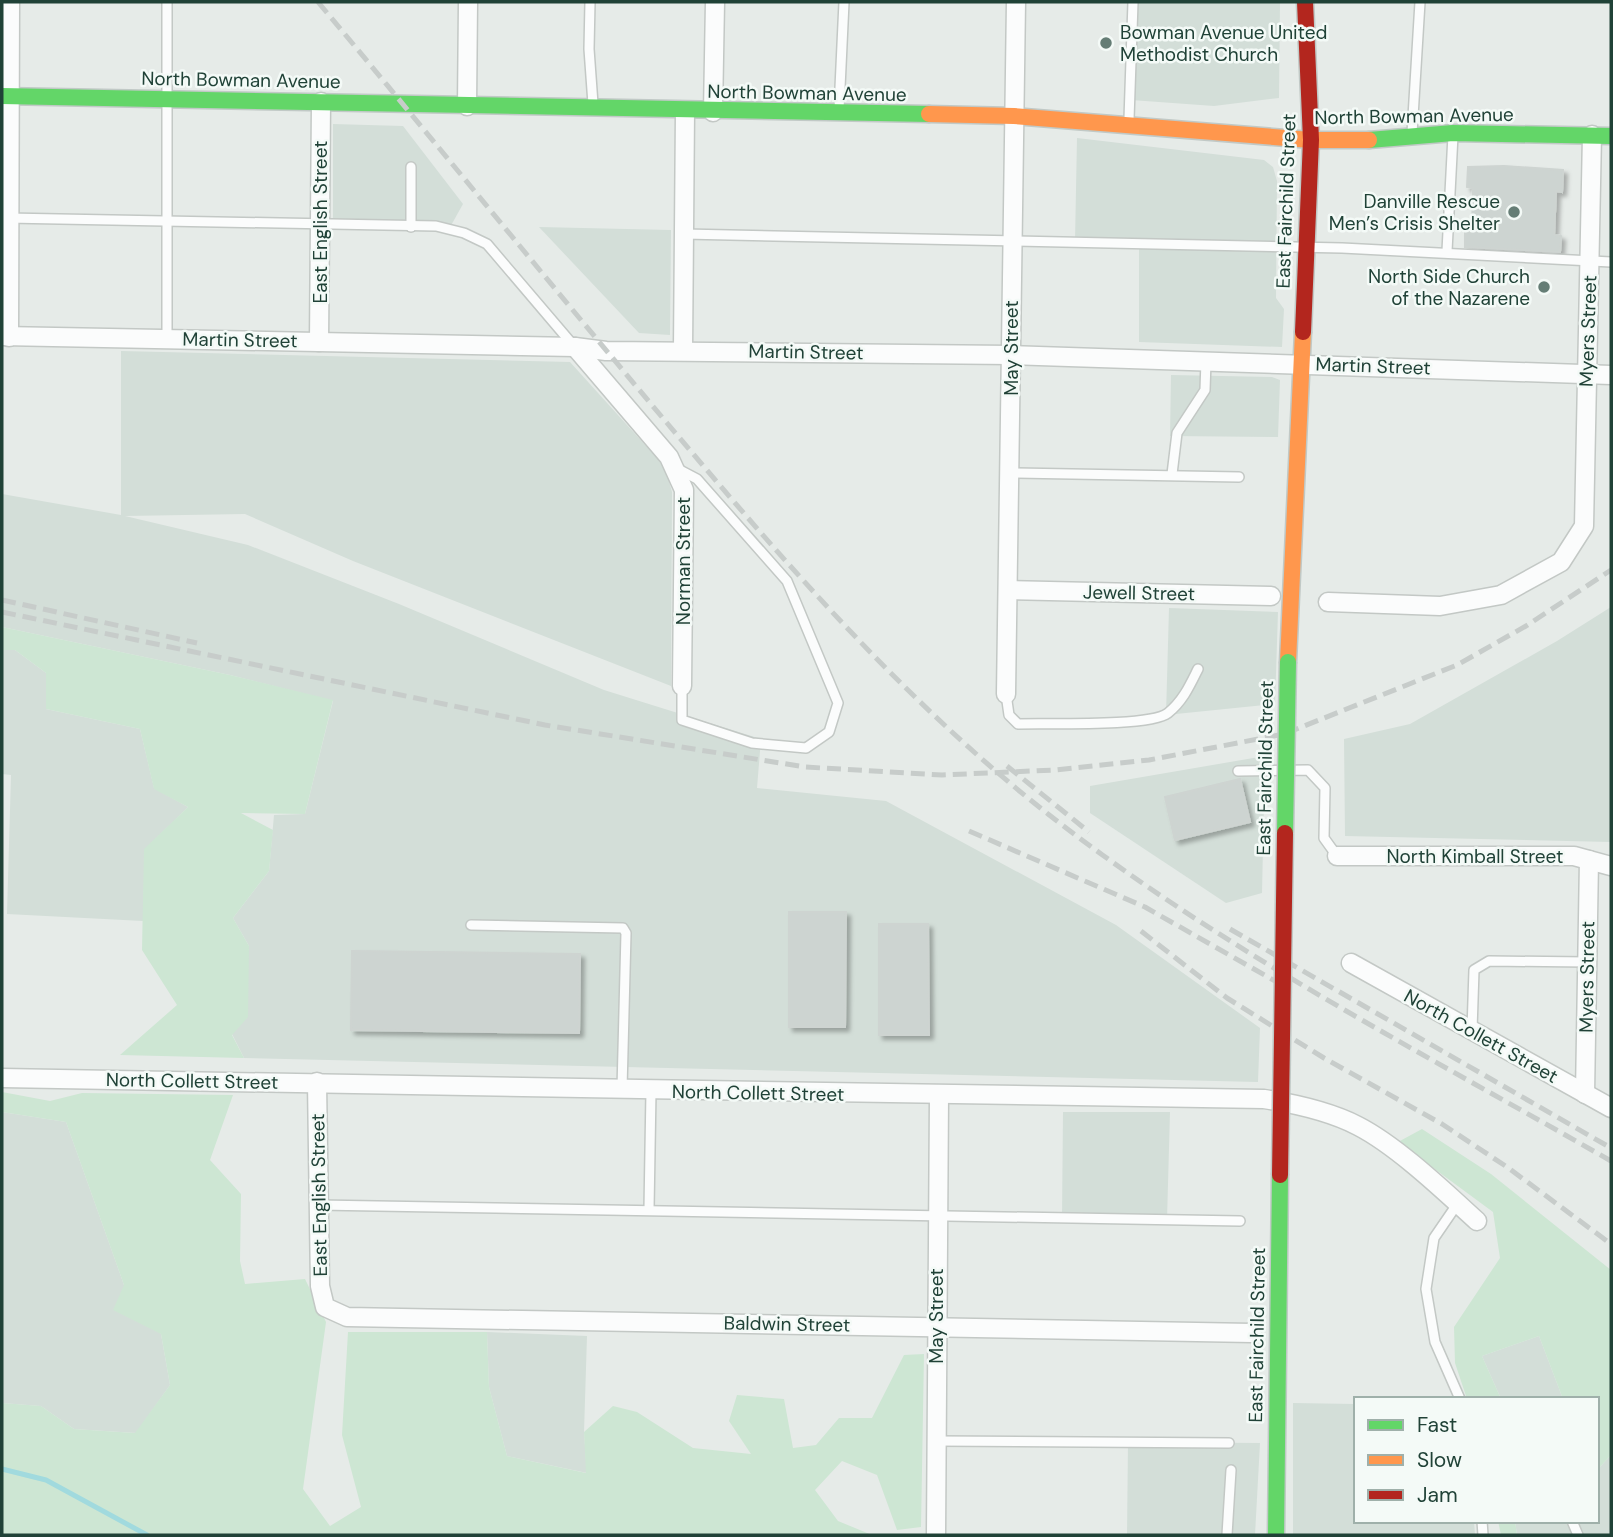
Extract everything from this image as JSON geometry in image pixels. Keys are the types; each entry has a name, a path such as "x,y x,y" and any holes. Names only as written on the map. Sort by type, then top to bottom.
{"street":[{"path":"5,336 5,97 10,2"},
{"path":"467,106 468,2"},
{"path":"713,112 715,2"},
{"name":"May Street","path":"1006,694 1016,2"},
{"name":"East Fairchild Street","path":"1276,1535 1288,662 1311,140 1305,2"},
{"name":"North Bowman Avenue","path":"5,97 1014,117 1129,123 1311,140 1453,133 1611,136"},
{"name":"East English Street","path":"319,342 321,102"},
{"path":"683,350 685,111"},
{"name":"Myers Street","path":"1328,602 1440,606 1501,595 1561,562 1584,526 1592,135"},
{"name":"Martin Street","path":"5,336 575,347 606,351 1011,355 1611,375"},
{"name":"Norman Street","path":"575,347 669,457 684,490 682,686"},
{"name":"Jewell Street","path":"1008,590 1271,596"},
{"name":"North Kimball Street","path":"1337,856 1574,856 1611,866"},
{"name":"Myers Street","path":"1585,1094 1589,860"},
{"name":"North Collett Street","path":"1351,963 1611,1108"},
{"name":"North Collett Street","path":"2,1078 317,1082 622,1091 1264,1099 1303,1105 1359,1126 1432,1180 1477,1221"},
{"name":"East English Street","path":"317,1082 320,1286 325,1307"},
{"name":"May Street","path":"936,1535 939,1096"},
{"name":"Baldwin Street","path":"325,1307 347,1317 1252,1333"}],"lane":[{"path":"167,2 167,339"},
{"path":"590,2 589,49 593,109"},
{"path":"839,114 844,2"},
{"path":"1129,123 1133,2"},
{"path":"1412,137 1420,2"},
{"path":"1447,251 1453,133"},
{"path":"411,167 411,227"},
{"path":"5,218 320,223 449,229 487,244 575,347"},
{"path":"684,234 1012,239 1447,251 1611,262"},
{"path":"1172,474 1177,433 1205,390 1206,361"},
{"path":"673,466 697,480 787,581 838,703 830,732 806,748 752,743 682,720 682,686"},
{"path":"1010,473 1239,477"},
{"path":"1006,694 1009,715 1018,724 1141,721 1166,715 1182,699 1198,669"},
{"path":"1238,771 1308,770 1325,788 1324,838 1337,856"},
{"path":"471,925 624,928 622,1091"},
{"path":"1472,1031 1474,970 1489,961 1587,962"},
{"path":"649,1209 651,1091"},
{"path":"1458,1203 1434,1238 1426,1289 1435,1342 1459,1397"},
{"path":"318,1205 1240,1221"},
{"path":"936,1441 1229,1443"},
{"path":"1227,1535 1231,1470"}],"shaded area":[{"path":"1133,2 1280,2 1279,98 1214,106 1131,100"},
{"path":"333,124 403,126 463,204 449,229 333,224"},
{"path":"1077,138 1264,160 1273,167 1277,181 1276,298 1284,309 1282,347 1139,342 1139,244 1075,241"},
{"path":"539,227 671,230 670,335 639,333"},
{"path":"121,351 570,362 665,467 672,492 671,686 353,561 245,514 125,516 248,545 399,604 604,690 761,739 757,788 886,801 1116,925 1260,1028 1258,1082 244,1058 232,1034 249,946 233,918 269,871 274,815 305,814 333,701 230,675 2,627 2,494 121,515"},
{"path":"1171,375 1272,377 1280,380 1278,437 1170,436"},
{"path":"1611,607 1611,842 1345,836 1344,739 1410,724 1557,641"},
{"path":"1169,608 1278,612 1275,704 1166,715"},
{"path":"2,650 15,650 46,673 46,709 140,729 154,788 188,807 145,849 143,921 7,914 11,775 2,774"},
{"path":"1265,756 1262,893 1226,903 1090,813 1090,786"},
{"path":"2,1112 66,1122 124,1285 161,1334 170,1385 136,1433 74,1429 41,1406 2,1403"},
{"path":"1063,1112 1170,1112 1167,1220 1062,1218"},
{"path":"487,1332 587,1336 584,1432 587,1473 507,1456 489,1387"},
{"path":"1539,1336 1562,1397 1500,1397 1482,1356"},
{"path":"1293,1403 1354,1404 1354,1523 1474,1523 1475,1535 1293,1535"},
{"path":"1128,1442 1260,1443 1255,1535 1127,1535"},
{"path":"1611,1455 1611,1535 1517,1535 1515,1523 1599,1523 1599,1468"}],"green space":[{"path":"2,627 230,675 333,700 305,814 241,813 273,830 269,871 233,918 249,946 248,1017 232,1035 244,1058 120,1055 177,1005 142,950 144,849 188,807 154,789 140,729 46,709 46,673 15,650 2,650"},
{"path":"2,1092 50,1101 82,1093 233,1095 210,1160 241,1194 240,1261 245,1284 305,1279 326,1322 303,1489 330,1526 361,1507 342,1435 348,1332 487,1332 489,1387 507,1456 586,1473 584,1432 613,1406 637,1412 693,1448 751,1454 729,1421 737,1395 784,1399 793,1448 816,1445 839,1418 872,1418 904,1355 924,1354 921,1527 897,1530 877,1475 842,1461 815,1490 838,1521 872,1535 2,1535 2,1403 41,1406 74,1429 135,1433 170,1385 161,1334 113,1310 124,1285 66,1122 2,1112"},
{"path":"1422,1129 1491,1174 1611,1270 1611,1455 1599,1468 1599,1397 1562,1397 1539,1336 1482,1356 1500,1397 1466,1397 1455,1363 1454,1327 1500,1258 1493,1212 1398,1142"},
{"path":"1498,1523 1515,1523 1517,1535 1501,1535"}],"building":[{"name":"Danville Rescue Men’s Crisis Shelter","path":"1504,166 1563,170 1562,192 1556,191 1554,235 1561,236 1560,252 1465,247 1465,232 1472,232 1473,188 1467,187 1468,167"},
{"path":"1240,779 1250,822 1175,840 1165,797"},
{"path":"789,912 846,912 845,1027 789,1027"},
{"path":"879,924 928,924 929,1035 879,1035"},
{"path":"352,951 580,954 579,1033 351,1030"}],"waterway":[{"path":"2,1469 46,1480 147,1535"}],"railway":[{"path":"318,2 623,371 756,527 848,629 944,725 1048,814 1183,910 1324,998 1611,1161"},
{"path":"2,612 545,725 805,767 942,775 1055,770 1149,760 1284,734 1457,665 1526,626 1611,570"},
{"path":"2,600 197,643"},
{"path":"1007,766 1089,832"},
{"path":"969,831 1145,907 1282,985"},
{"path":"1230,929 1611,1148"},
{"path":"1141,931 1227,998 1324,1058 1442,1124 1507,1167 1611,1244"}],"traffic: fast":[{"path":"2,96 929,114"},
{"path":"1369,140 1453,133 1611,136"},
{"path":"1285,833 1288,662"},
{"path":"1276,1535 1280,1175"}],"traffic: slow":[{"path":"929,114 1014,116 1311,140 1369,140"},
{"path":"1288,662 1303,332"}],"traffic: jam":[{"path":"1303,332 1311,140 1305,2"},
{"path":"1280,1175 1285,833"}],"place":[{"name":"Bowman Avenue United Methodist Church","path":"1106,43"},
{"name":"Danville Rescue Men’s Crisis Shelter","path":"1514,212"},
{"name":"North Side Church of the Nazarene","path":"1544,287"}]}
